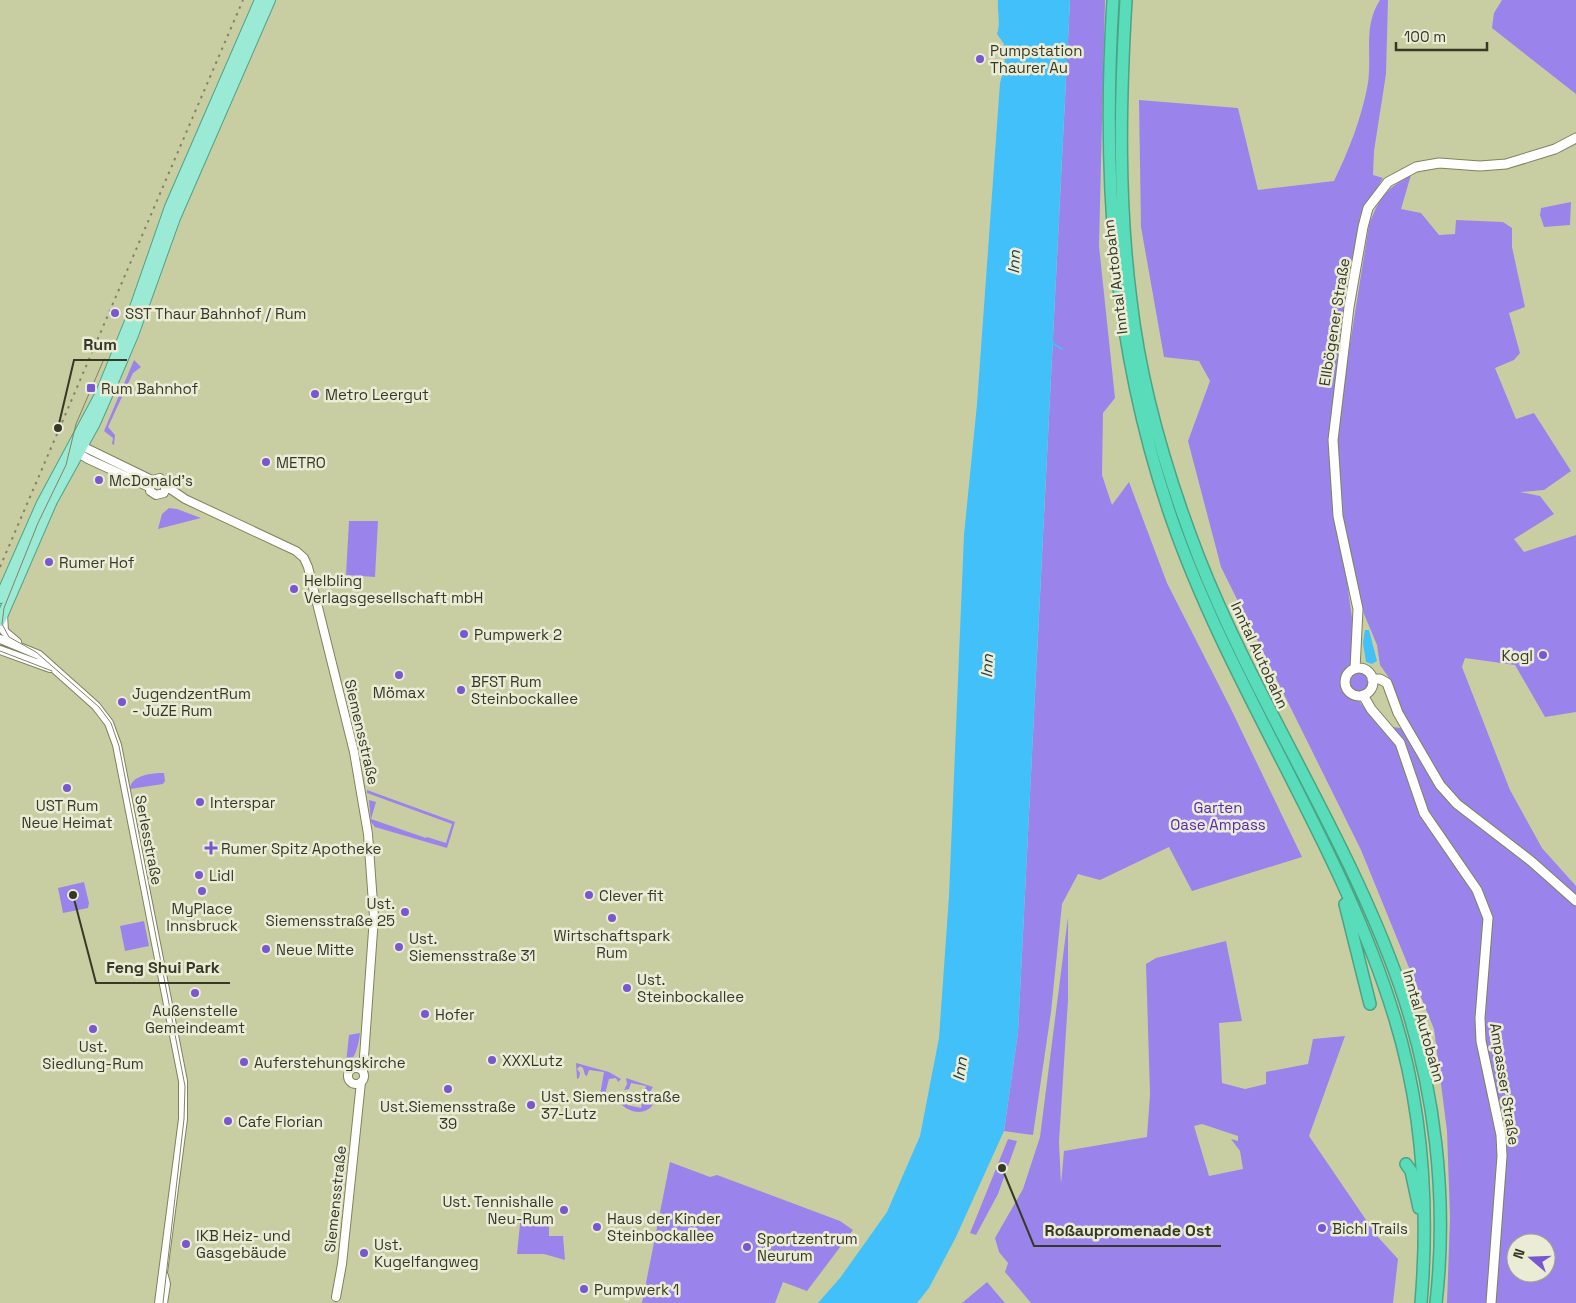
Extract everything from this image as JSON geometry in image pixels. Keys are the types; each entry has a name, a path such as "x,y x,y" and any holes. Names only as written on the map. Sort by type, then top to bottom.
{"highway":[{"name":"Inntal Autobahn","path":"1113,0 1110,205 1123,330 1142,420 1172,519 1207,607 1337,874 1363,931 1384,986 1405,1058 1422,1152 1425,1229 1421,1303"},
{"name":"Inntal Autobahn","path":"1126,0 1121,108 1124,234 1131,304 1155,421 1160,442 1194,543 1234,638 1351,870 1400,986 1422,1062 1436,1149 1441,1211 1436,1303"},
{"path":"1337,874 1338,887 1345,906 1370,1004"},
{"path":"1406,1164 1411,1171 1420,1215 1425,1229"}],"main road":[{"path":"0,598 42,503 87,422 131,320 170,207 260,0"},
{"path":"2,617 52,501 116,375 133,335 171,227 270,0"},
{"name":"Ellbögener Straße","path":"1355,669 1358,609 1338,516 1333,440 1349,308 1368,208 1388,182 1416,167 1439,163 1480,166 1506,164 1555,149 1576,138"},
{"path":"1355,669 1365,670 1372,679 1371,688 1363,696 1351,693 1346,686 1346,676 1355,669"},
{"path":"1372,679 1377,678 1387,683 1401,717 1440,785 1457,804 1531,861 1576,900"},
{"name":"Ampasser Straße","path":"1363,696 1371,709 1400,743 1424,813 1477,890 1488,918 1480,1018 1481,1041 1501,1136 1502,1156 1490,1303"}],"street":[{"path":"67,456 79,449 87,422"},
{"path":"79,449 150,483"},
{"name":"Siemensstraße","path":"185,499 153,494 150,483 160,478 166,486 185,499 296,550 304,558 308,567 354,752 368,829 374,917 366,1048 360,1069"},
{"path":"162,494 166,486"},
{"name":"Serlesstraße","path":"2,617 2,625 6,633 32,652"},
{"name":"Serlesstraße","path":"0,639 38,655 96,706 107,720 114,735 182,1072 183,1118 163,1282"},
{"name":"Serlesstraße","path":"0,650 54,670"},
{"path":"360,1069 364,1076 357,1082 349,1079 349,1074 360,1069"},
{"name":"Siemensstraße","path":"336,1297 342,1264 359,1105 357,1082"},
{"path":"159,1303 163,1282"},
{"path":"163,1282 163,1303"}],"green space":[{"name":"Garten Oase Ampass","path":"1070,0 1105,0 1099,246 1115,398 1103,413 1102,475 1112,505 1129,482 1167,583 1230,707 1302,857 1192,891 1169,847 1100,880 1078,874 1062,904 1051,1012 1033,1135 1004,1131 1018,1032"},
{"path":"1380,0 1388,0 1386,74 1374,151 1373,175 1383,178 1360,216 1346,307 1334,421 1338,516 1359,669 1367,672 1372,681 1367,693 1355,696 1378,725 1401,728 1392,682 1380,665 1377,645 1364,614 1343,518 1338,442 1342,394 1369,225 1384,195 1411,175 1401,209 1421,213 1439,235 1455,234 1456,220 1503,222 1512,228 1512,247 1525,307 1509,313 1520,353 1514,360 1495,368 1516,419 1534,413 1571,471 1544,490 1520,492 1540,496 1554,514 1514,539 1524,552 1576,535 1576,712 1545,717 1515,665 1465,658 1462,667 1510,790 1542,848 1576,886 1576,1303 1447,1303 1450,1217 1447,1131 1434,1029 1361,850 1221,567 1188,441 1210,381 1199,361 1164,357 1141,227 1139,100 1238,108 1258,190 1334,181 1354,133 1365,96 1368,83 1369,40 1372,20"},
{"path":"1502,0 1576,0 1576,94 1492,28 1494,13"},
{"path":"1571,202 1570,225 1544,227 1540,215 1541,208"},
{"path":"134,360 141,367 133,373 108,427 115,435 114,445 112,444 113,438 104,431"},
{"path":"169,508 201,518 158,529 162,514"},
{"path":"349,521 378,521 375,577 346,575"},
{"path":"164,773 165,781 163,784 130,789 131,784 138,778 148,774"},
{"path":"367,790 455,822 447,848 375,827 371,822 369,800 376,802 371,819 426,838 446,843 452,824 367,793"},
{"path":"84,882 89,903 88,908 63,913 58,888"},
{"path":"1068,917 1068,1000 1059,1142 1061,1184 1064,1151 1147,1137 1150,1094 1146,964 1156,958 1226,941 1242,1021 1219,1023 1222,1083 1245,1089 1266,1084 1266,1072 1308,1064 1313,1039 1345,1036 1309,1136 1377,1236 1398,1259 1393,1303 1031,1303 1005,1272 1008,1263 999,1252 995,1238 1023,1189 1040,1137","holes":["1202,1124 1238,1136 1238,1141 1231,1139 1240,1151 1243,1169 1209,1176 1194,1126"]},
{"path":"144,921 149,946 125,951 120,926"},
{"path":"360,1033 354,1056 347,1064 335,1069 335,1065 346,1063 349,1035"},
{"path":"576,1063 609,1072 621,1079 618,1082 616,1078 609,1079 605,1094 600,1095 604,1072 589,1070 587,1076 580,1066 577,1069 580,1073 577,1079"},
{"path":"626,1078 653,1087 649,1093 653,1100 652,1106 649,1109 637,1112 629,1110 622,1105 625,1096 628,1097 627,1105 641,1108 646,1086 631,1083 629,1089 624,1090 627,1084"},
{"path":"1008,1139 1017,1141 998,1194 976,1235 970,1233"},
{"name":"Sportzentrum Neurum","path":"670,1162 710,1177 717,1175 840,1221 853,1230 807,1291 783,1282 775,1303 642,1303"},
{"path":"521,1214 549,1215 549,1236 563,1236 565,1260 544,1254 517,1254"},
{"path":"987,1282 1005,1303 962,1303"}],"water":[{"name":"Inn","path":"998,0 1070,0 1018,1032 1004,1131 956,1237 929,1288 917,1303 818,1303 840,1278 887,1212 920,1136 939,1038 949,896 964,535 977,404 1000,83 1005,65 1004,44 997,34 999,26"},
{"path":"1365,630 1369,630 1377,661 1372,664 1366,662 1363,643"}],"waterway":[{"path":"1049,341 1062,349"}],"tram line":[{"path":"104,359 76,424 66,465 38,523 4,608 2,624 9,637 36,652 99,707 111,723 119,746 185,1086 184,1119 163,1303"},
{"path":"0,651 52,671"}],"railway":[{"path":"0,567 243,0"}],"place":[{"name":"Pumpstation Thaurer Au","path":"980,59"},
{"name":"SST Thaur Bahnhof / Rum","path":"115,313"},
{"name":"Rum Bahnhof","path":"91,388"},
{"name":"Metro Leergut","path":"315,394"},
{"name":"Rum","path":"58,428"},
{"name":"METRO","path":"266,462"},
{"name":"McDonald's","path":"99,480"},
{"name":"Rumer Hof","path":"49,562"},
{"name":"Helbling Verlagsgesellschaft mbH","path":"294,589"},
{"name":"Pumpwerk 2","path":"464,634"},
{"name":"Kogl","path":"1543,655"},
{"name":"Mömax","path":"399,675"},
{"name":"BFST Rum Steinbockallee","path":"461,690"},
{"name":"JugendzentRum - JuZE Rum","path":"122,702"},
{"name":"UST Rum Neue Heimat","path":"67,788"},
{"name":"Interspar","path":"200,802"},
{"name":"Rumer Spitz Apotheke","path":"211,848"},
{"name":"Lidl","path":"199,875"},
{"name":"MyPlace Innsbruck","path":"202,891"},
{"name":"Feng Shui Park","path":"73,895"},
{"name":"Clever fit","path":"589,895"},
{"name":"Ust. Siemensstraße 25","path":"405,912"},
{"name":"Wirtschaftspark Rum","path":"612,918"},
{"name":"Ust. Siemensstraße 31","path":"399,947"},
{"name":"Neue Mitte","path":"266,949"},
{"name":"Ust. Steinbockallee","path":"627,988"},
{"name":"Außenstelle Gemeindeamt","path":"195,993"},
{"name":"Hofer","path":"425,1014"},
{"name":"Ust. Siedlung-Rum","path":"93,1029"},
{"name":"XXXLutz","path":"492,1060"},
{"name":"Auferstehungskirche","path":"244,1062"},
{"name":"Ust.Siemensstraße 39","path":"448,1089"},
{"name":"Ust. Siemensstraße 37-Lutz","path":"531,1105"},
{"name":"Cafe Florian","path":"228,1121"},
{"name":"Roßaupromenade Ost","path":"1002,1168"},
{"name":"Ust. Tennishalle Neu-Rum","path":"564,1210"},
{"name":"Haus der Kinder Steinbockallee","path":"597,1227"},
{"name":"Bichl Trails","path":"1322,1228"},
{"name":"IKB Heiz- und Gasgebäude","path":"186,1244"},
{"name":"Sportzentrum Neurum","path":"747,1247"},
{"name":"Ust. Kugelfangweg","path":"364,1253"},
{"name":"Pumpwerk 1","path":"584,1289"}]}
